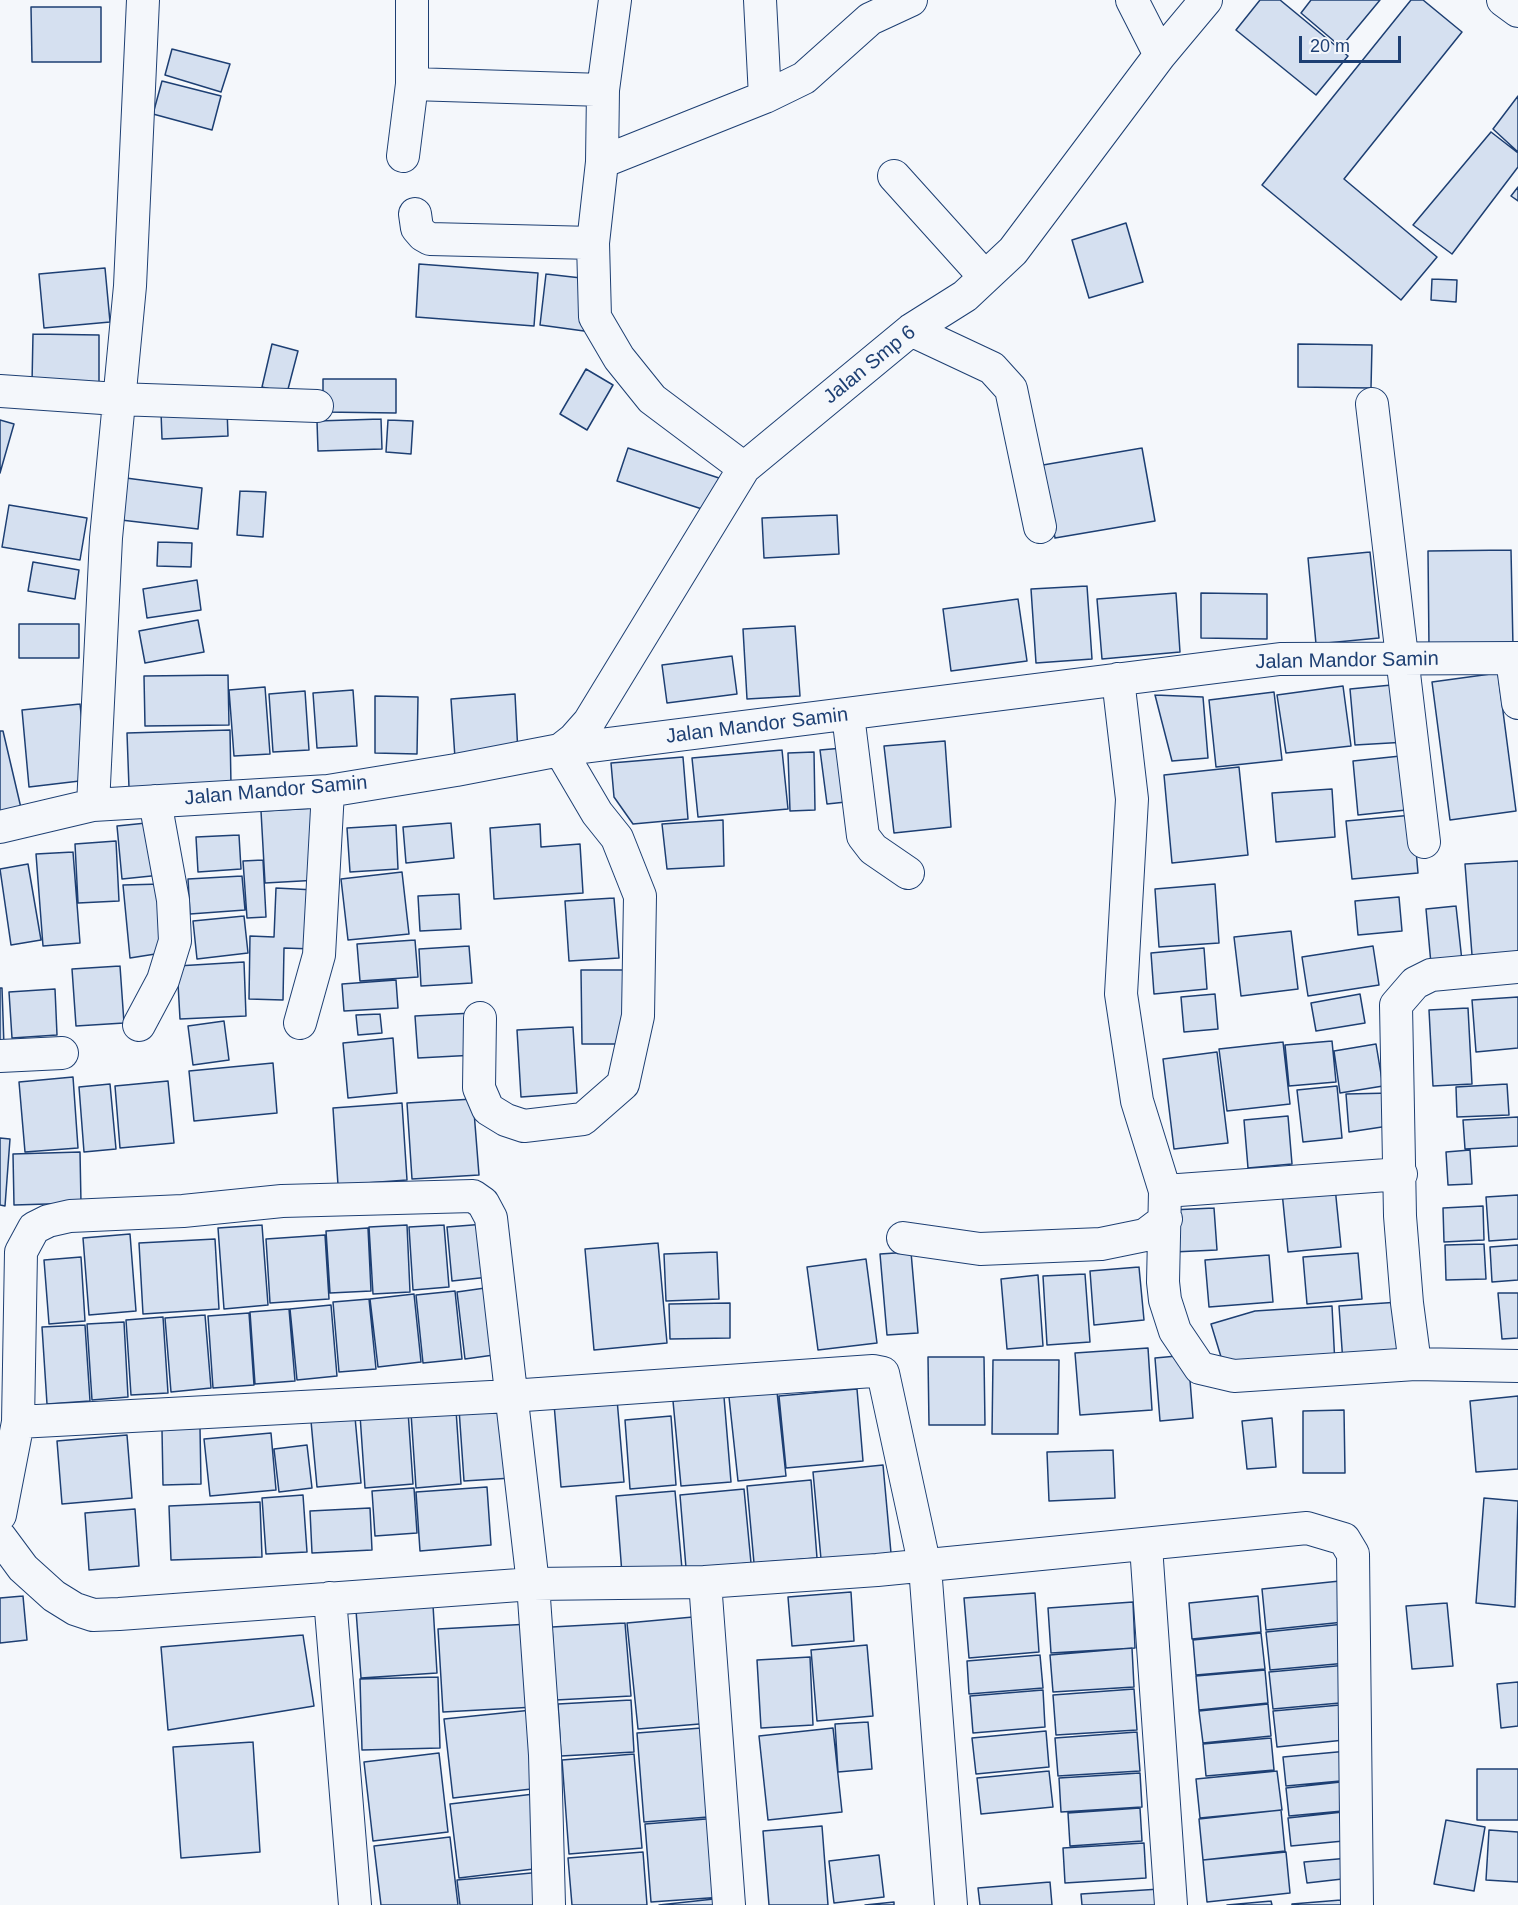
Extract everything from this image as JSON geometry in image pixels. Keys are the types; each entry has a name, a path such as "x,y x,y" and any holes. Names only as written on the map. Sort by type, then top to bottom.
{"street":[{"path":"93,806 106,538 117,399 130,286 143,0"},
{"path":"403,156 412,84 412,0"},
{"path":"615,0 603,90 602,162 593,243 596,316 618,358 652,399 744,468"},
{"path":"760,0 765,97"},
{"path":"602,162 765,97 816,69 870,19 910,0"},
{"path":"1132,0 1160,55"},
{"name":"Jalan Smp 6","path":"561,750 589,722 744,468 911,330 965,296 1013,251 1160,55 1206,0"},
{"path":"1503,0 1518,11"},
{"path":"412,84 603,90"},
{"path":"894,177 985,277"},
{"path":"415,214 417,228 430,239 593,243"},
{"path":"911,330 992,368 1011,389 1040,527"},
{"path":"0,391 117,399 317,406"},
{"path":"1372,404 1424,842"},
{"path":"1515,658 1518,703"},
{"name":"Jalan Mandor Samin","path":"0,827 93,806 328,790 456,770 561,750 1280,659 1515,658"},
{"path":"1118,679 1132,800 1121,994 1137,1101 1165,1205 1164,1300 1175,1331 1200,1368 1234,1376 1415,1364 1518,1366"},
{"path":"849,715 862,836 873,849 908,873"},
{"path":"480,1018 479,1088 488,1109 506,1120 524,1126 583,1119 623,1084 638,1016 640,896 617,838 597,813 561,750"},
{"path":"300,1023 319,955 328,790"},
{"path":"139,1025 163,981 175,941 173,900 155,801"},
{"path":"1415,1364 1401,1227 1396,1005 1415,983 1431,975 1518,967"},
{"path":"0,1056 62,1053"},
{"path":"903,1238 980,1249 1101,1244 1145,1235 1165,1205 1401,1174"},
{"path":"0,1515 18,1422 21,1252 34,1228 48,1221 70,1216 183,1211 282,1201 473,1196 483,1203 491,1218 533,1584 545,1755 549,1905"},
{"path":"18,1422 510,1396 873,1371 883,1373 925,1567 951,1905"},
{"path":"0,1537 23,1568 54,1596 75,1609 93,1614 139,1614 533,1584 705,1582 925,1567 1307,1528 1344,1539 1353,1554 1357,1905"},
{"path":"1146,1546 1171,1905"},
{"path":"705,1582 729,1905"},
{"path":"330,1598 355,1905"}],"building":[{"path":"1260,0 1280,0 1348,56 1316,95 1236,30"},
{"path":"1311,0 1380,0 1341,47 1301,13"},
{"path":"1411,0 1423,0 1462,32 1344,179 1437,257 1401,300 1262,185"},
{"path":"31,7 101,7 101,62 32,62"},
{"path":"172,49 230,64 221,92 165,75"},
{"path":"162,81 221,96 212,130 153,114"},
{"path":"1518,96 1518,152 1493,129"},
{"path":"1491,132 1518,153 1518,167 1452,254 1413,225"},
{"path":"1518,187 1518,201 1511,196"},
{"path":"1126,223 1143,282 1089,298 1072,240"},
{"path":"419,264 538,273 534,326 416,317"},
{"path":"105,268 110,322 44,328 39,274"},
{"path":"546,274 590,279 584,331 540,325"},
{"path":"1432,279 1457,280 1456,302 1431,300"},
{"path":"33,334 99,335 99,384 32,383"},
{"path":"272,344 298,351 287,393 262,387"},
{"path":"1298,344 1372,345 1371,388 1298,387"},
{"path":"586,369 613,385 587,430 560,414"},
{"path":"323,379 396,379 396,413 323,412"},
{"path":"227,409 228,436 162,439 161,412"},
{"path":"381,419 382,449 318,451 317,421"},
{"path":"0,420 14,424 0,473"},
{"path":"388,420 413,421 411,454 386,452"},
{"path":"628,448 725,480 714,513 617,481"},
{"path":"1142,448 1155,521 1055,538 1043,465"},
{"path":"126,478 202,488 198,529 121,520"},
{"path":"240,491 266,492 263,537 237,535"},
{"path":"9,505 87,518 80,560 2,547"},
{"path":"837,515 839,554 764,558 762,518"},
{"path":"158,542 192,543 191,567 157,566"},
{"path":"1511,550 1513,647 1429,648 1428,551"},
{"path":"1370,552 1379,638 1316,644 1308,558"},
{"path":"33,562 79,570 75,599 28,591"},
{"path":"197,580 201,610 147,618 143,589"},
{"path":"1087,586 1092,659 1036,663 1031,589"},
{"path":"1176,593 1180,652 1102,659 1097,599"},
{"path":"1201,593 1267,594 1267,639 1201,638"},
{"path":"1018,599 1027,661 951,671 943,609"},
{"path":"198,620 204,652 145,663 139,631"},
{"path":"19,624 79,624 79,658 19,658"},
{"path":"795,626 800,696 747,699 743,629"},
{"path":"732,656 737,694 667,703 662,665"},
{"path":"1498,673 1516,811 1450,820 1432,682"},
{"path":"228,675 229,725 145,726 144,676"},
{"path":"1402,684 1407,742 1355,745 1350,689"},
{"path":"1343,686 1351,746 1286,753 1277,695"},
{"path":"265,687 270,754 234,756 229,690"},
{"path":"353,690 357,746 317,748 313,693"},
{"path":"305,691 309,750 273,752 269,694"},
{"path":"1274,692 1282,760 1216,767 1209,700"},
{"path":"515,694 518,754 455,758 451,699"},
{"path":"1155,695 1203,697 1208,758 1172,761"},
{"path":"375,696 418,697 417,754 375,753"},
{"path":"80,704 88,780 29,787 22,710"},
{"path":"230,730 231,785 129,788 127,733"},
{"path":"0,731 3,731 21,808 0,813"},
{"path":"945,741 951,827 894,833 884,746"},
{"path":"843,748 846,802 827,804 820,750"},
{"path":"782,750 788,809 698,817 692,758"},
{"path":"814,752 815,810 790,811 788,753"},
{"path":"1410,755 1416,809 1358,815 1353,761"},
{"path":"683,757 688,819 633,824 614,797 611,763"},
{"path":"1239,767 1248,855 1172,863 1164,775"},
{"path":"1332,789 1335,837 1276,842 1272,793"},
{"path":"315,808 319,880 265,883 261,811"},
{"path":"1413,815 1418,873 1352,879 1346,821"},
{"path":"723,820 724,866 667,869 662,824"},
{"path":"156,822 161,875 122,879 117,826"},
{"path":"451,823 454,858 406,863 403,827"},
{"path":"540,824 541,847 580,844 583,893 494,899 490,828"},
{"path":"396,825 398,869 350,872 347,828"},
{"path":"239,835 241,869 198,872 196,837"},
{"path":"116,841 119,901 78,903 75,844"},
{"path":"73,852 80,943 43,946 36,854"},
{"path":"263,860 266,917 247,918 243,861"},
{"path":"1518,861 1518,952 1472,955 1465,864"},
{"path":"28,864 41,940 11,945 0,869"},
{"path":"402,872 409,934 348,940 341,879"},
{"path":"242,876 245,910 190,914 188,879"},
{"path":"162,884 168,952 130,958 123,885"},
{"path":"1215,884 1219,943 1159,947 1155,889"},
{"path":"276,888 315,890 313,949 284,948 283,1000 249,999 250,936 274,937"},
{"path":"459,894 461,929 420,931 418,896"},
{"path":"1399,897 1402,931 1358,935 1355,901"},
{"path":"614,898 619,958 569,961 565,901"},
{"path":"1456,906 1462,961 1431,964 1426,909"},
{"path":"244,916 248,953 197,959 193,921"},
{"path":"1291,931 1298,989 1241,996 1234,937"},
{"path":"415,940 418,977 360,981 357,944"},
{"path":"469,946 472,983 421,986 419,949"},
{"path":"1373,946 1379,985 1308,996 1302,957"},
{"path":"1204,948 1207,989 1154,994 1151,953"},
{"path":"244,962 246,1016 180,1019 177,966"},
{"path":"120,966 124,1023 76,1026 72,969"},
{"path":"581,970 630,970 631,1044 582,1044"},
{"path":"396,980 398,1008 344,1011 342,984"},
{"path":"0,988 2,988 4,1046 0,1046"},
{"path":"55,989 57,1035 12,1038 9,992"},
{"path":"1215,994 1218,1029 1184,1032 1181,997"},
{"path":"1360,994 1365,1023 1316,1031 1311,1003"},
{"path":"1518,997 1518,1048 1476,1052 1472,1000"},
{"path":"1468,1008 1472,1084 1433,1086 1429,1010"},
{"path":"473,1013 476,1055 418,1058 415,1016"},
{"path":"380,1014 382,1033 358,1035 356,1015"},
{"path":"224,1021 229,1060 193,1065 188,1026"},
{"path":"573,1027 577,1093 521,1097 517,1030"},
{"path":"393,1038 397,1093 348,1098 343,1043"},
{"path":"1332,1041 1336,1082 1289,1086 1285,1045"},
{"path":"1283,1042 1290,1104 1227,1111 1219,1049"},
{"path":"1376,1044 1383,1086 1340,1093 1334,1051"},
{"path":"1217,1052 1228,1143 1174,1149 1163,1059"},
{"path":"273,1063 277,1113 194,1121 189,1071"},
{"path":"73,1077 78,1148 25,1152 19,1082"},
{"path":"168,1081 174,1143 120,1148 115,1086"},
{"path":"110,1084 116,1149 84,1152 79,1087"},
{"path":"1507,1084 1509,1115 1457,1117 1456,1087"},
{"path":"1337,1086 1342,1138 1303,1142 1297,1090"},
{"path":"1392,1093 1395,1125 1349,1132 1346,1094"},
{"path":"473,1099 479,1175 412,1179 407,1103"},
{"path":"402,1103 407,1180 338,1185 333,1108"},
{"path":"1288,1116 1292,1164 1248,1168 1244,1120"},
{"path":"1518,1117 1518,1146 1465,1149 1463,1120"},
{"path":"0,1138 10,1139 5,1206 0,1205"},
{"path":"1470,1150 1472,1184 1448,1185 1446,1152"},
{"path":"80,1152 81,1203 14,1205 13,1154"},
{"path":"1335,1187 1341,1247 1288,1252 1282,1192"},
{"path":"1518,1195 1518,1239 1489,1241 1486,1197"},
{"path":"1483,1206 1484,1240 1444,1242 1443,1208"},
{"path":"1214,1208 1217,1250 1173,1252 1171,1210"},
{"path":"485,1224 489,1277 452,1281 447,1227"},
{"path":"262,1225 268,1305 224,1309 218,1228"},
{"path":"407,1225 410,1292 373,1294 369,1227"},
{"path":"444,1225 449,1287 413,1290 409,1227"},
{"path":"368,1228 371,1291 330,1293 326,1231"},
{"path":"130,1234 136,1311 89,1315 83,1238"},
{"path":"325,1235 329,1299 270,1303 266,1239"},
{"path":"215,1239 219,1309 143,1314 139,1243"},
{"path":"658,1243 667,1343 594,1350 585,1249"},
{"path":"1484,1244 1486,1279 1446,1280 1445,1245"},
{"path":"1518,1245 1518,1280 1492,1282 1490,1247"},
{"path":"717,1252 719,1299 666,1301 664,1254"},
{"path":"911,1252 918,1333 887,1335 880,1254"},
{"path":"1358,1253 1362,1299 1307,1304 1303,1257"},
{"path":"1269,1255 1273,1302 1209,1307 1205,1260"},
{"path":"81,1257 85,1321 49,1324 44,1260"},
{"path":"866,1259 877,1343 818,1350 807,1267"},
{"path":"1139,1267 1144,1320 1094,1325 1090,1271"},
{"path":"1085,1274 1090,1342 1047,1345 1043,1276"},
{"path":"1038,1275 1043,1346 1007,1349 1001,1279"},
{"path":"492,1287 501,1354 465,1359 457,1292"},
{"path":"455,1291 462,1359 423,1363 416,1295"},
{"path":"1498,1293 1518,1293 1518,1338 1502,1339"},
{"path":"414,1294 421,1362 378,1367 370,1299"},
{"path":"369,1299 376,1369 339,1372 333,1302"},
{"path":"1400,1302 1407,1357 1343,1363 1339,1306"},
{"path":"730,1303 730,1338 670,1339 669,1304"},
{"path":"331,1305 337,1376 297,1380 290,1309"},
{"path":"1332,1306 1335,1365 1225,1370 1211,1324 1255,1311"},
{"path":"289,1309 295,1381 255,1384 250,1312"},
{"path":"249,1313 254,1385 213,1388 208,1316"},
{"path":"205,1315 211,1388 171,1392 165,1318"},
{"path":"163,1317 168,1393 131,1395 126,1320"},
{"path":"124,1322 128,1397 92,1400 87,1324"},
{"path":"85,1325 90,1401 47,1404 42,1327"},
{"path":"1148,1348 1152,1410 1080,1415 1075,1353"},
{"path":"1188,1355 1193,1418 1160,1421 1155,1358"},
{"path":"928,1357 984,1357 985,1425 929,1425"},
{"path":"993,1360 1059,1360 1058,1434 992,1434"},
{"path":"857,1389 863,1461 786,1468 779,1396"},
{"path":"777,1392 786,1476 738,1481 729,1397"},
{"path":"1518,1396 1518,1469 1476,1472 1470,1401"},
{"path":"724,1397 731,1482 681,1486 673,1401"},
{"path":"617,1399 624,1482 561,1487 554,1404"},
{"path":"507,1406 512,1478 464,1481 459,1409"},
{"path":"456,1410 461,1484 416,1488 411,1413"},
{"path":"1344,1410 1345,1473 1303,1473 1303,1411"},
{"path":"408,1411 413,1484 365,1488 360,1415"},
{"path":"671,1416 676,1485 630,1489 625,1420"},
{"path":"355,1417 361,1483 317,1487 311,1421"},
{"path":"1272,1418 1276,1467 1247,1469 1242,1421"},
{"path":"200,1428 201,1484 163,1485 162,1430"},
{"path":"271,1433 276,1490 210,1496 204,1439"},
{"path":"127,1435 132,1498 62,1504 57,1441"},
{"path":"307,1445 312,1488 279,1492 274,1449"},
{"path":"1113,1450 1115,1498 1049,1501 1047,1452"},
{"path":"883,1465 891,1553 821,1559 813,1472"},
{"path":"811,1480 817,1558 754,1563 747,1486"},
{"path":"487,1487 491,1545 420,1551 416,1492"},
{"path":"414,1488 417,1533 375,1536 372,1491"},
{"path":"744,1489 751,1563 686,1568 680,1495"},
{"path":"675,1491 682,1569 622,1574 616,1496"},
{"path":"303,1495 307,1552 266,1554 262,1498"},
{"path":"1484,1498 1518,1501 1515,1607 1476,1603"},
{"path":"260,1502 262,1557 171,1560 169,1506"},
{"path":"370,1508 372,1550 312,1553 310,1511"},
{"path":"135,1509 139,1566 89,1570 85,1513"},
{"path":"1340,1581 1344,1622 1266,1630 1262,1589"},
{"path":"851,1592 854,1641 792,1646 788,1597"},
{"path":"1035,1593 1039,1652 969,1658 964,1598"},
{"path":"23,1596 27,1640 0,1643 0,1598"},
{"path":"1258,1596 1261,1632 1192,1639 1189,1603"},
{"path":"1133,1602 1135,1648 1051,1653 1048,1608"},
{"path":"1447,1603 1453,1666 1412,1669 1406,1606"},
{"path":"433,1605 437,1673 361,1678 356,1610"},
{"path":"704,1616 712,1723 638,1729 627,1623"},
{"path":"625,1623 631,1696 556,1700 552,1627"},
{"path":"530,1624 535,1707 443,1712 438,1629"},
{"path":"1344,1624 1347,1663 1270,1670 1266,1632"},
{"path":"1261,1633 1265,1669 1196,1675 1193,1640"},
{"path":"303,1635 314,1706 168,1730 161,1647"},
{"path":"867,1645 873,1716 817,1721 811,1650"},
{"path":"1132,1648 1134,1687 1053,1692 1050,1655"},
{"path":"1040,1655 1043,1688 969,1694 967,1661"},
{"path":"810,1657 813,1725 761,1728 757,1660"},
{"path":"1347,1665 1351,1702 1273,1709 1269,1672"},
{"path":"1265,1670 1268,1703 1199,1710 1196,1676"},
{"path":"438,1677 440,1748 362,1750 360,1679"},
{"path":"1518,1682 1518,1726 1501,1728 1497,1684"},
{"path":"1134,1689 1137,1730 1056,1735 1053,1695"},
{"path":"1043,1690 1045,1727 973,1733 970,1696"},
{"path":"631,1700 634,1752 561,1756 558,1704"},
{"path":"1268,1704 1271,1736 1203,1743 1199,1711"},
{"path":"1351,1704 1354,1739 1277,1747 1273,1711"},
{"path":"532,1710 540,1788 453,1798 444,1719"},
{"path":"868,1722 872,1769 838,1772 835,1724"},
{"path":"714,1727 721,1816 644,1822 637,1733"},
{"path":"833,1728 842,1812 768,1820 759,1736"},
{"path":"1046,1731 1049,1767 976,1774 972,1738"},
{"path":"1137,1732 1140,1771 1058,1776 1055,1738"},
{"path":"1271,1738 1274,1770 1206,1776 1203,1744"},
{"path":"253,1742 260,1852 181,1858 173,1747"},
{"path":"1348,1751 1351,1780 1286,1786 1283,1757"},
{"path":"439,1753 448,1832 373,1841 364,1762"},
{"path":"634,1754 642,1848 569,1854 562,1760"},
{"path":"1477,1769 1518,1769 1518,1820 1477,1820"},
{"path":"1049,1771 1053,1807 981,1814 977,1778"},
{"path":"1277,1771 1282,1810 1200,1818 1196,1779"},
{"path":"1140,1773 1142,1807 1061,1812 1059,1778"},
{"path":"1350,1781 1353,1810 1289,1816 1286,1788"},
{"path":"534,1794 542,1868 459,1878 450,1804"},
{"path":"1140,1808 1142,1841 1070,1846 1068,1813"},
{"path":"1281,1810 1285,1851 1203,1860 1199,1819"},
{"path":"1352,1811 1354,1840 1291,1846 1288,1818"},
{"path":"718,1818 723,1897 651,1902 645,1824"},
{"path":"1446,1820 1485,1827 1474,1891 1434,1884"},
{"path":"822,1826 828,1905 769,1905 763,1831"},
{"path":"1489,1830 1518,1832 1518,1882 1486,1880"},
{"path":"450,1837 458,1905 381,1905 374,1846"},
{"path":"1144,1843 1146,1878 1065,1883 1063,1848"},
{"path":"643,1852 647,1905 572,1905 568,1858"},
{"path":"1286,1852 1290,1893 1207,1902 1203,1860"},
{"path":"879,1855 884,1897 834,1903 829,1861"},
{"path":"1349,1858 1351,1878 1307,1883 1304,1862"},
{"path":"542,1872 546,1905 460,1905 457,1880"},
{"path":"1050,1882 1052,1905 980,1905 978,1888"},
{"path":"1160,1889 1161,1905 1082,1905 1081,1894"},
{"path":"723,1898 724,1905 659,1905"},
{"path":"1341,1900 1342,1905 1292,1905 1292,1904"},
{"path":"1271,1901 1272,1905 1227,1905"},
{"path":"894,1902 894,1905 865,1905"}]}
